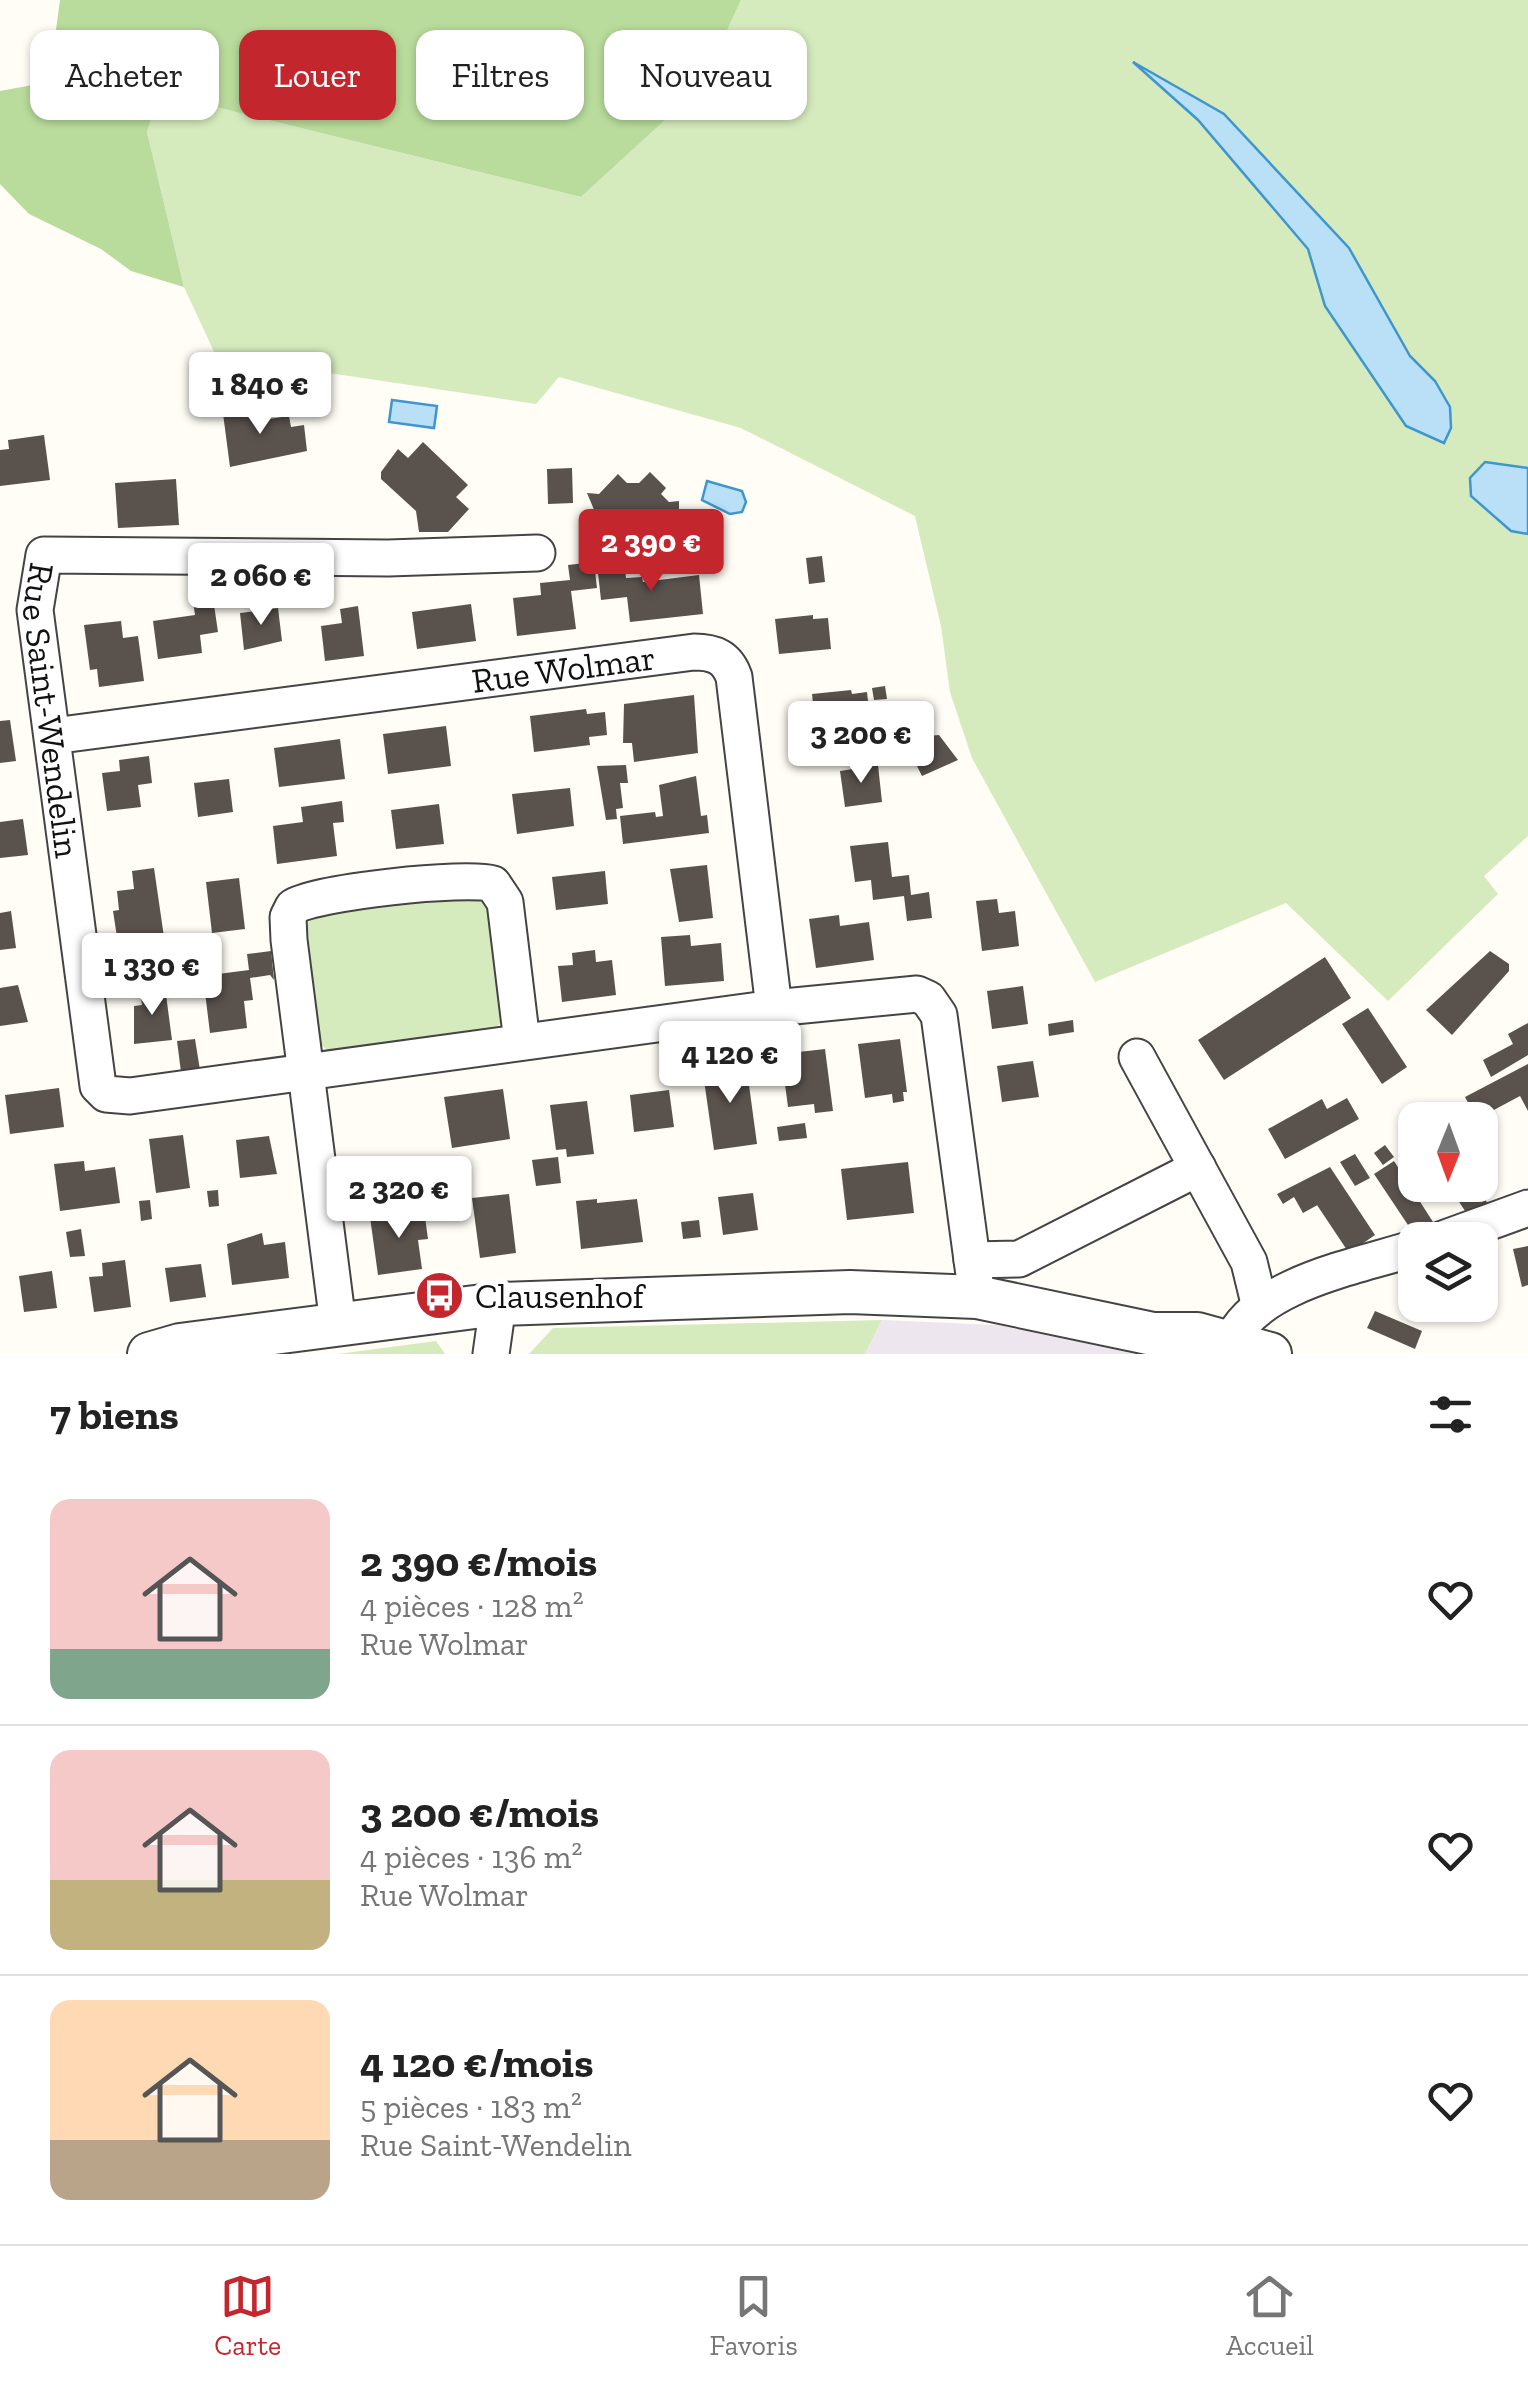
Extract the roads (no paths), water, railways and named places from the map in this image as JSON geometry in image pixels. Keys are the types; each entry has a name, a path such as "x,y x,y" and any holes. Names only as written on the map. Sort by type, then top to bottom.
{"street":[{"name":"Rue Saint-Wendelin","path":"538,553 388,558 44,556 35,610 98,1086 117,1097 774,1008 916,994 935,1006 974,1278"},
{"name":"Rue Wolmar","path":"53,736 694,652 716,654 734,677 774,1008"},
{"path":"338,1324 288,916 301,902 317,898 468,880 493,884 505,902 522,1042"},
{"path":"1138,1058 1248,1262 1259,1303"},
{"path":"149,1354 180,1345 498,1304 974,1278 1020,1259 1198,1168"},
{"path":"1490,1222 1528,1208"},
{"path":"974,1278 1028,1305 1080,1322 1232,1344 1236,1328 1259,1303 1398,1254"},
{"path":"491,1354 498,1304"}],"water":[{"path":"1133,62 1224,114 1349,248 1410,356 1435,381 1450,407 1451,428 1444,443 1406,426 1325,306 1308,249 1198,120"},
{"path":"288,385 326,392 322,414 309,415 300,407 286,405 279,393"},
{"path":"392,400 437,406 434,428 389,422"},
{"path":"1485,462 1528,468 1528,534 1511,531 1471,496 1470,478"},
{"path":"707,481 742,491 746,502 742,512 730,514 702,500"}],"place":[{"name":"Clausenhof","path":"440,1296"}]}
